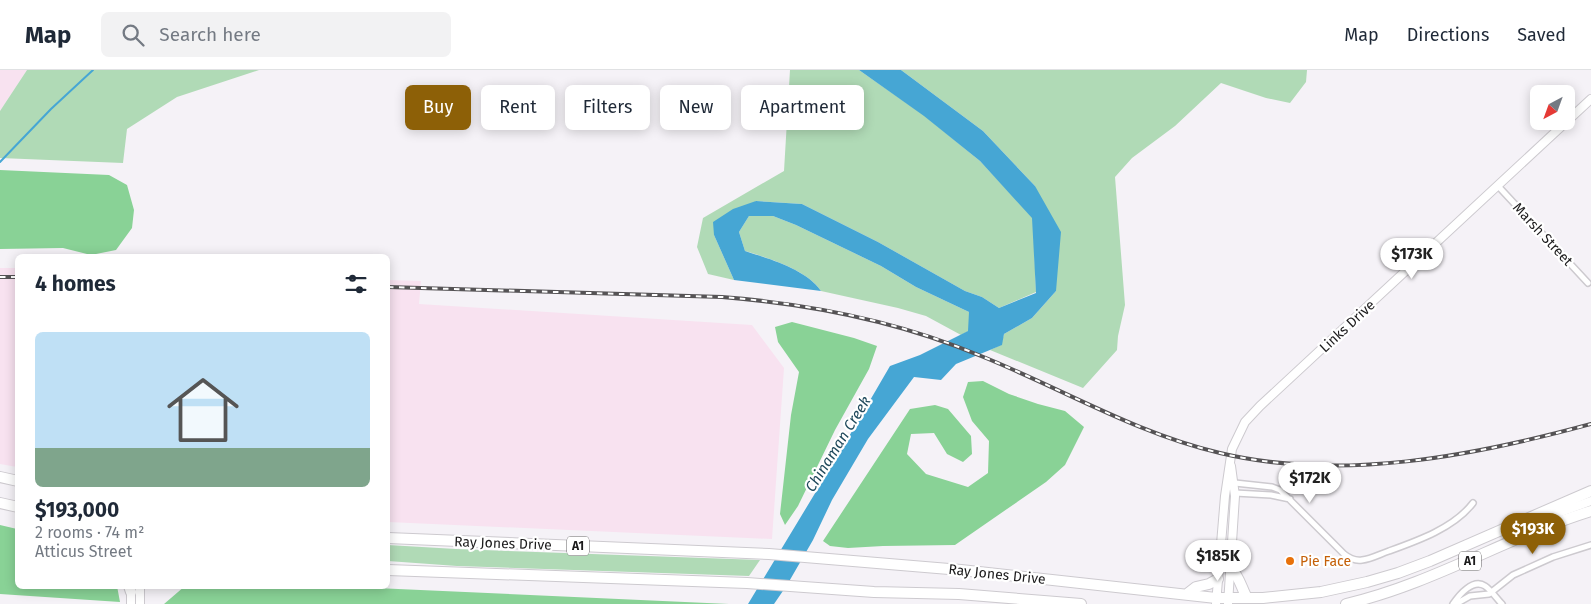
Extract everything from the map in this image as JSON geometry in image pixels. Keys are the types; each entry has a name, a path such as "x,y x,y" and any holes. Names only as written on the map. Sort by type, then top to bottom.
{"highway":[{"name":"A1","path":"1462,546 1591,491"},
{"path":"0,503 15,506"},
{"name":"A1","path":"1346,604 1404,588 1535,532 1591,511"},
{"name":"Ray Jones Drive","path":"390,538 769,554 961,570 1187,594 1216,601 1308,594 1366,582 1415,567 1462,546"},
{"path":"1231,568 1236,573 1240,586 1248,598"},
{"name":"Ray Jones Drive","path":"390,570 747,583 959,594 1081,604"},
{"path":"1187,594 1196,586 1209,584 1218,579"}],"street":[{"name":"Links Drive","path":"1216,601 1230,462 1235,440 1250,416 1591,99"},
{"name":"Marsh Street","path":"1498,186 1588,283"},
{"name":"Links Drive","path":"1228,601 1235,493 1230,462"},
{"path":"1291,499 1271,495 1235,493 1226,488 1234,483 1274,487 1291,499 1344,554 1360,560 1427,537 1463,514 1473,503"},
{"name":"Ray Jones Drive","path":"1462,546 1502,534 1591,502"},
{"path":"1454,604 1470,596 1487,595 1513,575 1553,557 1591,545"},
{"path":"1454,604 1465,591 1475,585 1484,585 1502,604"},
{"path":"130,589 131,604"},
{"path":"140,589 140,604"}],"shaded area":[{"path":"0,70 27,70 0,111"},
{"path":"0,268 15,268 15,467 0,464"},
{"path":"390,280 421,281 419,304 752,325 784,368 772,539 390,522"}],"green space":[{"path":"27,70 259,70 177,97 127,129 123,163 0,158 0,111"},
{"path":"790,70 859,70 925,116 980,161 1033,218 1036,292 999,308 982,297 965,291 878,242 802,204 756,201 714,235 734,280 708,274 697,247 703,218 784,171 786,130 864,130 864,85 789,85"},
{"path":"901,70 1307,70 1306,82 1290,103 1266,98 1221,83 1175,126 1132,158 1115,177 1125,305 1117,350 1083,388 990,350 1001,345 1004,334 1032,318 1056,291 1035,186 983,131"},
{"path":"0,170 109,175 127,185 134,210 132,228 116,250 87,254 63,248 0,249"},
{"path":"749,216 773,216 796,225 881,266 916,287 969,312 969,331 961,335 926,316 821,291 815,284 797,271 745,251 739,232"},
{"path":"792,322 877,346 869,369 835,430 798,506 785,525 780,514 791,415 799,372 778,342 775,327"},
{"path":"983,381 1009,394 1065,411 1084,427 1065,465 1046,482 955,545 848,548 830,546 823,541 910,409 935,405 948,409 971,436 972,454 963,462 947,454 934,433 911,434 907,454 926,474 968,487 988,473 989,441 972,421 963,397 968,382"},
{"path":"0,525 15,529 15,589 118,589 120,602 0,594"},
{"path":"390,545 760,560 749,576 457,566 390,561"},
{"path":"182,589 390,589 729,604 164,604"}],"water":[{"path":"859,70 901,70 983,131 1035,186 1061,232 1056,291 1032,318 1004,334 1002,345 956,364 941,380 914,377 868,439 832,500 813,540 774,604 748,604 890,366 920,355 968,331 969,312 916,287 881,266 773,216 749,216 739,232 745,251 776,261 797,271 814,283 821,291 734,280 714,235 713,222 733,209 756,201 802,204 878,242 965,291 982,297 999,308 1036,293 1032,218 980,161 924,116"}],"waterway":[{"path":"0,162 51,109 93,70"}],"railway":[{"path":"0,277 15,277"},
{"path":"390,287 722,297 788,304 854,316 918,333 981,356 1158,434 1220,453 1266,461 1312,465 1359,465 1407,461 1454,455 1500,446 1591,424"}],"place":[{"name":"Pie Face","path":"1290,561"}],"water label":[{"name":"Chinaman Creek","path":"838,444"}]}
